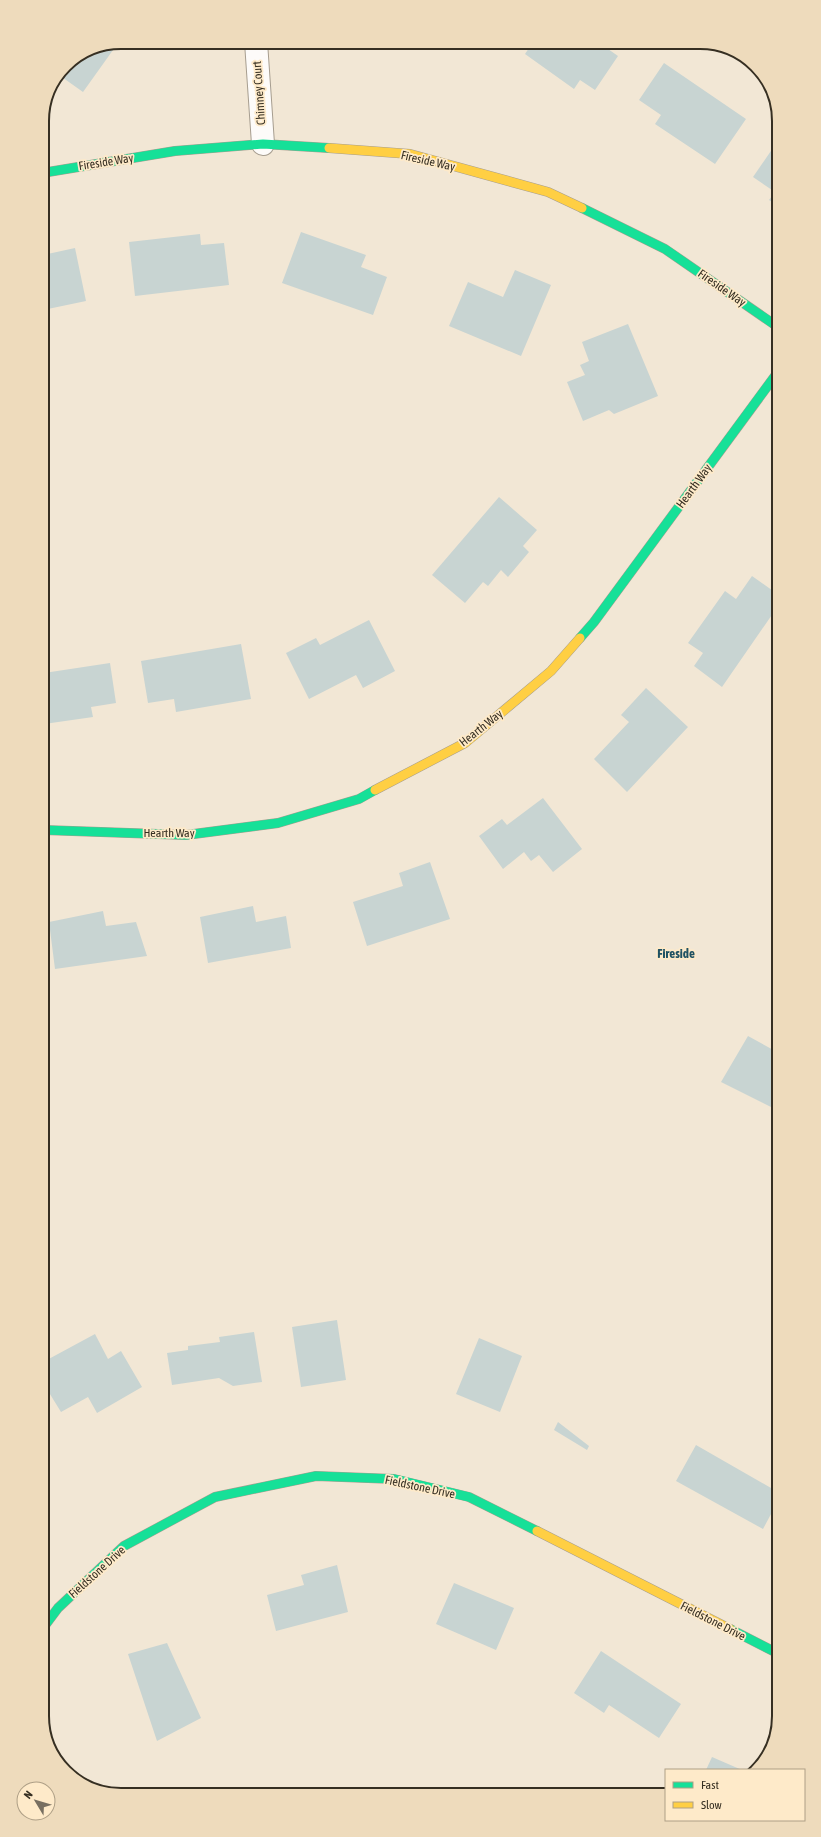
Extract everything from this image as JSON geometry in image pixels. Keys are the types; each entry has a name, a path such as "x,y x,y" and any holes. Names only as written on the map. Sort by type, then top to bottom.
{"street":[{"name":"Chimney Court","path":"256,49 263,144"},
{"name":"Fireside Way","path":"49,172 176,151 263,144 410,154 548,192 665,249 772,323"},
{"name":"Hearth Way","path":"49,830 186,835 278,823 359,799 466,743 551,671 594,622 772,381"},
{"name":"Fieldstone Drive","path":"49,1620 58,1608 124,1546 215,1497 316,1476 394,1479 469,1497 772,1650"}],"building":[{"path":"528,49 608,49 618,56 595,90 580,80 574,89 525,54"},
{"path":"113,50 83,92 63,78 70,70 81,61 103,51"},
{"path":"664,63 746,119 715,164 655,124 661,115 639,100"},
{"path":"772,149 772,190 753,177"},
{"path":"301,232 366,255 361,267 387,277 373,315 282,283"},
{"path":"200,234 201,245 224,243 229,285 135,296 129,242"},
{"path":"75,248 86,301 49,309 49,254"},
{"path":"515,270 551,285 521,356 449,326 468,282 503,297"},
{"path":"628,324 658,396 614,414 609,410 583,421 567,382 585,375 580,365 589,361 582,342"},
{"path":"499,497 537,530 523,546 529,552 508,577 501,570 488,586 483,582 465,603 432,575"},
{"path":"752,576 772,590 772,615 722,687 694,666 703,653 688,643 725,591 736,599"},
{"path":"369,620 395,671 363,688 356,675 309,699 286,653 316,638 320,645"},
{"path":"241,644 251,699 176,712 174,699 148,703 141,661"},
{"path":"110,663 116,703 91,707 93,717 49,723 49,672"},
{"path":"646,688 688,727 627,792 594,759 629,722 621,715"},
{"path":"543,798 582,849 553,872 539,855 531,861 524,852 503,869 479,836 502,819 507,825"},
{"path":"430,862 450,919 367,946 353,902 403,886 399,873"},
{"path":"253,906 256,922 286,916 291,948 208,963 200,917"},
{"path":"103,911 106,926 136,922 147,956 55,969 49,922"},
{"path":"748,1036 772,1049 772,1108 721,1082"},
{"path":"337,1320 346,1380 301,1387 292,1327"},
{"path":"254,1332 262,1382 233,1386 219,1378 172,1385 167,1353 188,1350 188,1346 220,1342 219,1337"},
{"path":"95,1334 108,1359 121,1351 142,1387 97,1413 88,1397 61,1412 49,1392 49,1359"},
{"path":"479,1338 522,1356 500,1412 456,1394"},
{"path":"558,1422 589,1446 587,1450 554,1430"},
{"path":"696,1445 772,1489 772,1512 763,1529 676,1481"},
{"path":"337,1565 348,1612 276,1631 267,1595 304,1585 301,1575"},
{"path":"454,1583 514,1608 496,1650 436,1624"},
{"path":"167,1643 201,1718 157,1741 128,1654"},
{"path":"601,1651 681,1704 659,1738 609,1705 604,1713 574,1693"},
{"path":"712,1757 740,1769 706,1769"}],"traffic: fast":[{"path":"49,172 175,151 263,144 329,148"},
{"path":"582,208 665,249 772,323"},
{"path":"580,638 594,622 772,380"},
{"path":"49,830 186,835 278,823 359,799 375,790"},
{"path":"49,1620 58,1608 124,1546 215,1497 316,1476 394,1479 469,1497 537,1531"},
{"path":"730,1629 772,1650"}],"traffic: slow":[{"path":"329,148 410,154 548,192 582,208"},
{"path":"375,790 465,743 551,671 580,638"},
{"path":"537,1531 730,1629"}],"district":[{"name":"Fireside","path":"676,953"}]}
